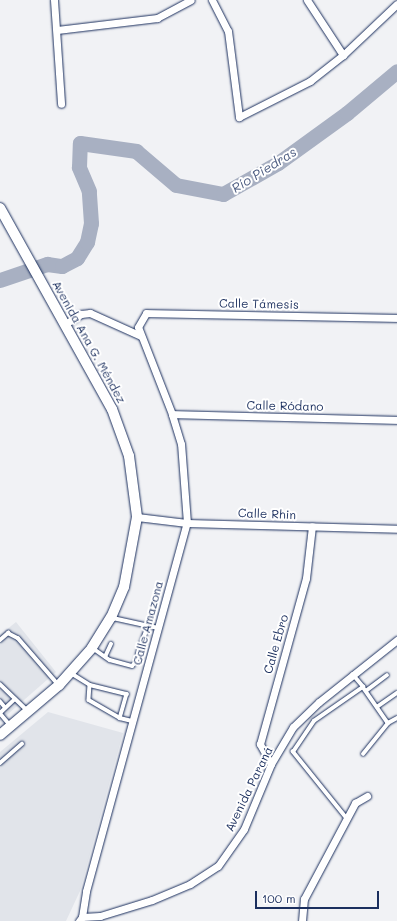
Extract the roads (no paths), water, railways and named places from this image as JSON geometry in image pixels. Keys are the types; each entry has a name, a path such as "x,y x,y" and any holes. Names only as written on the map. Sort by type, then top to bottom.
{"main road":[{"name":"Avenida Ana G. Méndez","path":"0,208 112,409 129,456 137,517 124,587 111,617 92,648 59,685 0,735"}],"street":[{"path":"54,0 61,104"},
{"path":"57,30 157,18 191,0"},
{"path":"212,0 228,31 239,117 310,81 344,55 397,4"},
{"path":"307,0 344,55"},
{"path":"65,324 81,314 90,313 142,336"},
{"name":"Calle Támesis","path":"142,336 138,326 146,313 397,318"},
{"name":"Calle Amazona","path":"81,919 86,891 187,523 181,444 172,414 142,336"},
{"name":"Calle Ródano","path":"172,414 397,420"},
{"name":"Calle Rhin","path":"137,517 187,523 397,529"},
{"name":"Calle Ebro","path":"271,764 260,744 306,578 312,526"},
{"name":"Avenida Paraná","path":"81,919 100,916 152,900 190,884 218,866 244,829 271,764 293,727 318,702 397,640"},
{"path":"302,921 304,899 355,804 367,796"}],"lane":[{"path":"111,617 158,628"},
{"path":"92,648 105,657 132,666 136,662 148,626"},
{"path":"0,640 8,633 18,638 59,685"},
{"path":"105,657 111,644"},
{"path":"70,673 90,685 127,694 120,718"},
{"path":"353,675 388,723"},
{"path":"366,691 387,675"},
{"path":"0,684 14,700 28,711"},
{"path":"90,685 89,700 120,718 132,721"},
{"path":"347,819 293,752 314,722 363,687"},
{"path":"377,707 397,693"},
{"path":"11,726 0,713 14,700"},
{"path":"0,701 5,707"},
{"path":"363,754 388,723 397,718"},
{"path":"0,763 22,744"}],"waterway":[{"name":"Río Piedras","path":"0,280 47,264 62,266 77,258 87,242 91,223 89,191 79,167 80,143 136,151 176,185 223,194 278,163 347,113 397,71"}]}
